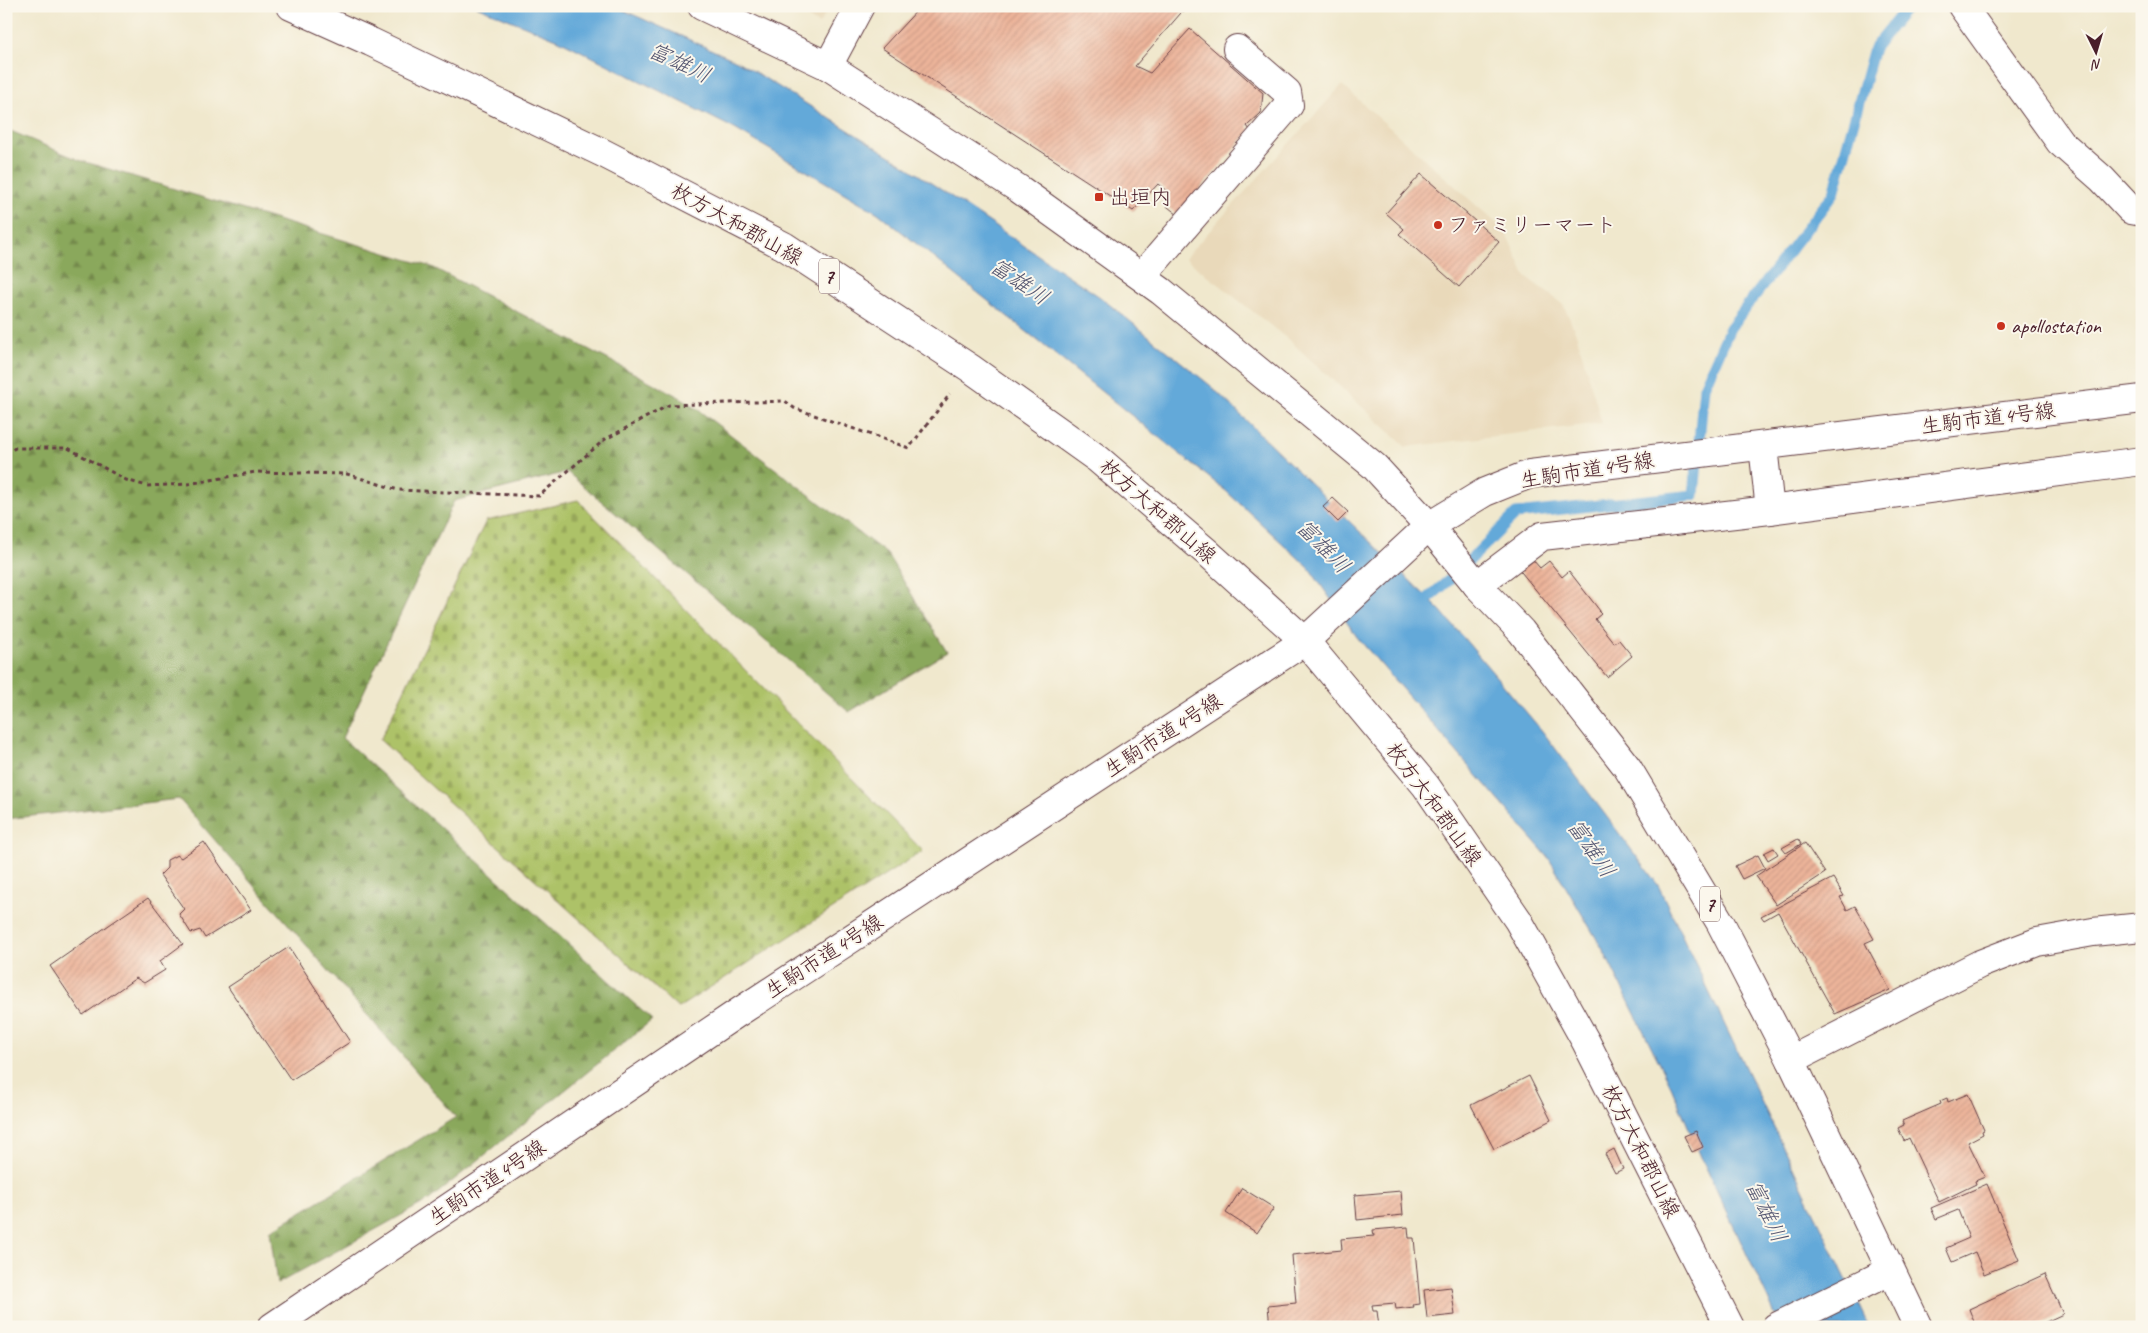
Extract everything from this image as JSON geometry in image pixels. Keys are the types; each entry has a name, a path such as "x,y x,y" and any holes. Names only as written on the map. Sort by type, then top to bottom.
{"main road":[{"name":"枚方大和郡山線","path":"291,6 371,42 601,152 784,246 970,368 1098,459 1209,554 1305,641 1426,786 1518,920 1586,1042 1730,1327"},
{"name":"7","path":"702,6 828,66 1019,188 1142,276 1374,466 1429,526 1477,585 1521,631 1627,767 1720,922 1791,1060 1918,1327"},
{"path":"828,66 860,6"},
{"path":"1962,6 2060,142 2102,179 2131,210 2142,212"},
{"path":"1142,276 1289,105 1287,92 1237,49"},
{"name":"生駒市道4号線","path":"272,1327 736,1014 1305,641 1429,526 1485,492 1530,474 2142,399"},
{"path":"1762,446 1770,510"},
{"path":"1477,585 1542,536 1770,510 2142,461"},
{"path":"1791,1060 1980,964 2037,942 2142,927"},
{"path":"1776,1327 1890,1271"}],"path":[{"path":"6,454 15,448 68,448 126,480 147,486 188,484 256,472 347,474 398,490 539,496 604,440 669,405 785,401 794,408 909,448 970,368"}],"shaded area":[{"path":"787,6 830,6 819,24"},
{"path":"1342,85 1505,231 1526,277 1563,304 1577,336 1602,423 1406,447 1290,341 1185,258"}],"green space":[{"path":"6,129 79,160 432,267 685,400 887,554 947,652 849,712 567,472 454,501 342,738 652,1020 429,1200 277,1284 270,1231 456,1117 179,799 6,819"},
{"path":"578,500 923,851 678,1008 380,740 486,521"}],"water":[{"name":"富雄川","path":"476,6 614,6 737,61 897,160 1100,297 1211,386 1440,610 1543,732 1658,885 1869,1327 1781,1327 1701,1157 1671,1086 1602,948 1548,857 1357,637 1309,568 1226,491 878,213 733,128 559,40"}],"building":[{"path":"921,6 1187,6 1135,66 1150,73 1190,29 1263,93 1261,113 1247,126 1250,130 1178,215 1163,203 1169,193 1158,184 1133,211 882,48"},
{"path":"1421,174 1499,242 1459,287 1399,234 1404,229 1386,213"},
{"path":"1333,498 1348,512 1338,522 1323,507"},
{"path":"1533,560 1540,568 1549,561 1562,577 1569,571 1600,611 1598,611 1601,614 1595,619 1614,643 1619,640 1632,656 1607,677 1517,567 1517,564"},
{"path":"1798,839 1801,844 1786,853 1782,848"},
{"path":"204,842 251,910 205,938 200,930 191,933 179,914 184,909 160,875 167,868 167,860 177,855 181,858"},
{"path":"1805,843 1825,873 1776,905 1756,876"},
{"path":"1774,848 1778,854 1768,860 1764,853"},
{"path":"1758,855 1765,868 1742,879 1735,866"},
{"path":"1833,878 1844,896 1840,897 1847,910 1855,906 1874,939 1865,943 1890,990 1835,1014 1778,912 1764,920 1761,916"},
{"path":"148,898 183,944 160,961 165,970 144,983 136,978 83,1015 50,966"},
{"path":"289,947 350,1042 291,1080 228,987"},
{"path":"1529,1076 1551,1120 1494,1149 1471,1105"},
{"path":"1968,1094 1984,1130 1982,1131 1983,1134 1968,1142 1985,1177 1975,1181 1976,1184 1939,1202 1909,1138 1904,1141 1898,1128 1904,1125 1902,1121 1941,1104 1940,1101 1947,1098 1948,1102"},
{"path":"1696,1131 1703,1147 1692,1152 1684,1136"},
{"path":"1614,1149 1623,1169 1615,1173 1605,1154"},
{"path":"1987,1184 2019,1260 1984,1274 1975,1252 1952,1262 1946,1248 1969,1238 1958,1210 1936,1219 1931,1208"},
{"path":"1242,1188 1274,1208 1257,1233 1226,1213"},
{"path":"1401,1191 1403,1215 1357,1220 1355,1195"},
{"path":"1408,1227 1409,1238 1414,1238 1420,1304 1413,1305 1414,1307 1396,1309 1395,1303 1372,1305 1373,1311 1377,1311 1379,1327 1270,1327 1268,1306 1296,1303 1292,1255 1342,1250 1341,1239 1374,1236 1373,1230"},
{"path":"2045,1274 2063,1314 2035,1327 1976,1327 1969,1309"},
{"path":"1451,1287 1455,1315 1427,1318 1424,1290"}],"waterway":[{"path":"1417,608 1454,576 1516,514 1694,495 1704,387 1730,328 1834,193 1874,48 1908,6"}],"place":[{"name":"出垣内","path":"1099,197"},
{"name":"ファミリーマート","path":"1438,225"},
{"name":"apollostation","path":"2001,326"}]}
